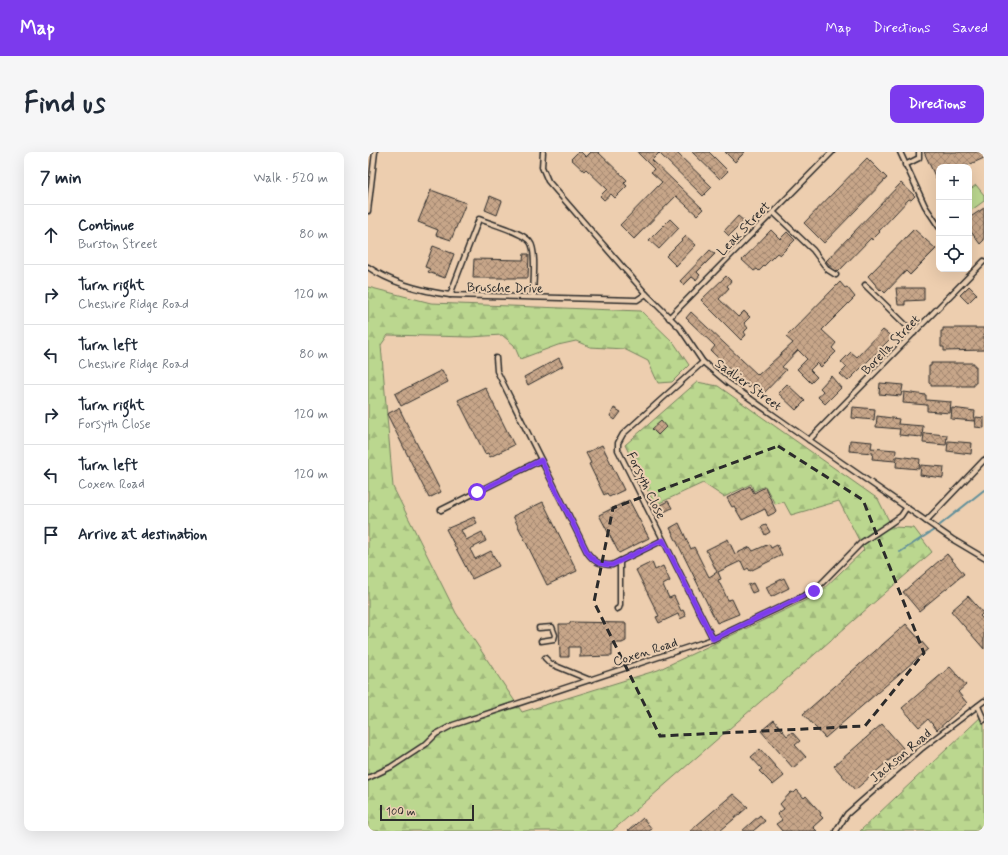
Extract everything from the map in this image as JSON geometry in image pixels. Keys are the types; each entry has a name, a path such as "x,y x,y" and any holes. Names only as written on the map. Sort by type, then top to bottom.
{"lane":[{"path":"368,211 375,152"},
{"name":"Leak Street","path":"669,318 832,152"},
{"path":"900,152 925,206 936,222"},
{"path":"905,165 919,158 919,152"},
{"name":"Sadlier Street","path":"543,153 542,167 548,182 646,294 680,328 703,362 728,383 926,521 984,558"},
{"path":"773,212 813,250 828,270 836,275"},
{"path":"450,295 479,219 523,236 530,242 533,250 533,297"},
{"name":"Borella Street","path":"810,440 984,261"},
{"name":"Brusche Drive","path":"368,267 393,282 429,292 450,295 637,300 646,294"},
{"path":"865,285 914,332"},
{"path":"496,358 497,372 587,552 593,561 602,565 612,565 663,540"},
{"name":"Forsyth Close","path":"703,362 623,434 618,443 618,450 713,639"},
{"path":"441,510 541,460"},
{"path":"926,521 984,460"},
{"name":"Coxen Road","path":"368,778 391,767 426,744 433,736 447,728 713,639 814,591 861,543 901,516 907,507"},
{"path":"616,609 619,608 620,605 620,561"},
{"path":"539,628 552,627 556,635 554,639 541,641"},
{"path":"545,658 551,664 590,680"},
{"name":"Jackson Road","path":"836,831 847,814 921,749 984,701"},
{"path":"978,706 984,720"}],"highlighted area":[{"path":"778,446 863,500 924,653 865,726 660,736 594,602 613,508"}],"green space":[{"path":"976,185 984,195 984,201 972,210 972,200 972,188"},
{"path":"368,287 431,303 641,311 674,343 689,365 672,382 658,383 648,361 624,349 590,347 576,341 558,345 520,359 514,345 502,335 470,337 388,335 381,345 393,487 456,613 522,712 658,670 817,595 864,550 839,501 791,515 784,502 775,504 765,486 754,491 751,484 724,497 703,483 655,505 625,445 697,382 718,386 878,499 892,527 914,528 932,552 612,831 368,831"},
{"path":"984,714 984,831 860,831"}],"building":[{"path":"578,152 581,152 586,157 591,152 598,152 627,180 624,183 627,186 615,198 611,194 604,200 600,196 607,189 586,169 584,171 571,159"},
{"path":"637,152 676,152 712,187 703,196 659,153 652,160 703,209 697,215 676,196 634,239 620,225 662,182 651,172 654,169"},
{"path":"692,152 709,152 728,171 720,179"},
{"path":"725,152 745,152 735,162"},
{"path":"924,152 984,152 984,158 971,164 936,164 936,178"},
{"path":"867,158 887,178 824,243 804,223"},
{"path":"901,183 915,196 911,200 909,199 879,231 880,232 872,240 871,238 838,272 833,269 826,261"},
{"path":"431,190 466,203 451,240 436,235 438,230 418,222"},
{"path":"490,196 502,201 497,215 485,210"},
{"path":"984,208 984,240 980,244 972,233 972,216"},
{"path":"738,216 744,221 729,236 724,231"},
{"path":"670,219 679,228 659,249 649,240"},
{"path":"914,229 936,249 910,275 906,271 885,293 881,289 880,290 868,276"},
{"path":"771,230 780,239 787,232 795,240 780,255 777,253 759,271 757,269 754,271 742,260"},
{"path":"686,236 696,245 676,266 666,256"},
{"path":"433,246 454,254 445,278 428,272 430,269 425,267"},
{"path":"710,250 715,254 697,272 700,275 696,280 692,277 684,285 680,281"},
{"path":"524,254 529,254 528,278 473,278 474,259 523,260"},
{"path":"726,276 731,281 727,286 729,288 719,299 738,317 744,311 750,317 744,323 748,328 744,332 746,335 741,340 701,300"},
{"path":"840,282 845,288 847,287 855,297 822,330 836,343 832,348 836,352 821,367 817,363 810,370 817,377 811,383 797,369 807,359 798,350 782,367 786,370 763,394 753,384 749,388 711,351 715,346 686,318 691,312 758,375 793,343 786,337"},
{"path":"969,286 977,294 968,303 960,295"},
{"path":"896,288 924,288 924,300 905,301 905,305 898,305"},
{"path":"943,328 984,328 984,350 944,351 944,347 941,347 941,331 943,331"},
{"path":"883,330 892,337 848,381 840,374 847,367 841,362 851,352 857,357"},
{"path":"559,358 563,366 528,385 524,377"},
{"path":"931,363 974,363 974,366 976,366 976,383 974,383 974,386 931,386 931,383 929,383 929,366 931,366"},
{"path":"442,370 448,382 401,406 395,394"},
{"path":"831,376 841,388 825,404 818,397 823,391 820,388"},
{"path":"880,383 903,385 901,396 879,394"},
{"path":"787,384 805,401 796,410 778,393"},
{"path":"485,387 514,445 490,457 488,453 485,454 458,400"},
{"path":"904,392 926,395 926,400 951,402 950,413 927,411 927,405 903,403"},
{"path":"853,407 875,409 874,420 852,418"},
{"path":"399,408 441,492 429,498 387,414"},
{"path":"614,408 621,412 615,420 610,416"},
{"path":"952,408 975,411 974,421 951,419"},
{"path":"877,416 899,419 898,424 923,426 922,437 899,435 900,429 876,427"},
{"path":"976,417 984,418 984,428 975,427"},
{"path":"661,421 666,427 658,435 652,429"},
{"path":"924,433 947,435 946,445 923,443"},
{"path":"850,440 872,442 871,448 896,450 895,461 872,459 873,453 849,451"},
{"path":"948,441 972,443 971,454 947,451"},
{"path":"602,445 624,490 609,497 607,493 604,495 589,464 591,463 586,453"},
{"path":"897,456 920,459 919,469 896,467"},
{"path":"921,465 944,467 943,478 920,475"},
{"path":"750,486 754,493 765,487 776,511 774,513 768,516 765,509 742,520 734,506 732,507 727,498"},
{"path":"629,500 649,538 619,553 599,515"},
{"path":"668,501 672,508 664,512 660,505"},
{"path":"543,502 577,571 547,585 513,516"},
{"path":"474,517 477,523 461,530 466,540 482,532 486,541 470,549 475,559 491,551 499,566 472,579 446,529"},
{"path":"679,523 691,549 694,547 709,577 717,572 706,550 728,539 735,554 750,547 753,551 769,544 771,548 777,545 782,555 750,571 748,568 745,570 741,561 718,572 721,579 718,580 728,600 732,599 739,614 717,623 670,528"},
{"path":"766,525 770,532 765,535 761,527"},
{"path":"947,554 964,574 919,611 903,592"},
{"path":"652,562 655,570 663,566 670,581 663,585 669,598 674,596 681,611 683,610 686,616 680,619 678,614 659,623 656,617 659,616 636,570"},
{"path":"784,578 789,588 771,597 766,587"},
{"path":"753,583 757,591 752,593 748,585"},
{"path":"968,596 983,613 980,616 984,620 984,649 951,611"},
{"path":"570,622 626,623 626,641 622,643 612,643 612,656 580,657 580,647 569,647 569,657 560,657 559,624 570,624"},
{"path":"906,624 928,649 825,738 803,714"},
{"path":"950,667 966,685 958,692 967,703 937,730 928,719 919,727 902,708"},
{"path":"774,720 787,736 792,732 800,741 795,745 806,757 793,768 761,731"},
{"path":"882,724 903,748 855,790 834,766"},
{"path":"760,749 784,776 773,785 759,771 762,769 751,757"},
{"path":"797,790 804,798 806,796 821,813 820,815 823,818 813,827 817,831 782,831 776,824 782,820 777,814 784,809 780,804 791,792 794,793"},
{"path":"733,794 748,807 720,831 690,831"},
{"path":"760,815 765,821 753,831 742,831"},
{"path":"643,818 652,829 649,831 628,831"}],"waterway":[{"path":"940,525 984,490"},
{"path":"900,552 934,530"}],"route":[{"path":"477,492 541,460 587,552 593,561 602,565 612,565 663,540 713,639 814,591"}]}
